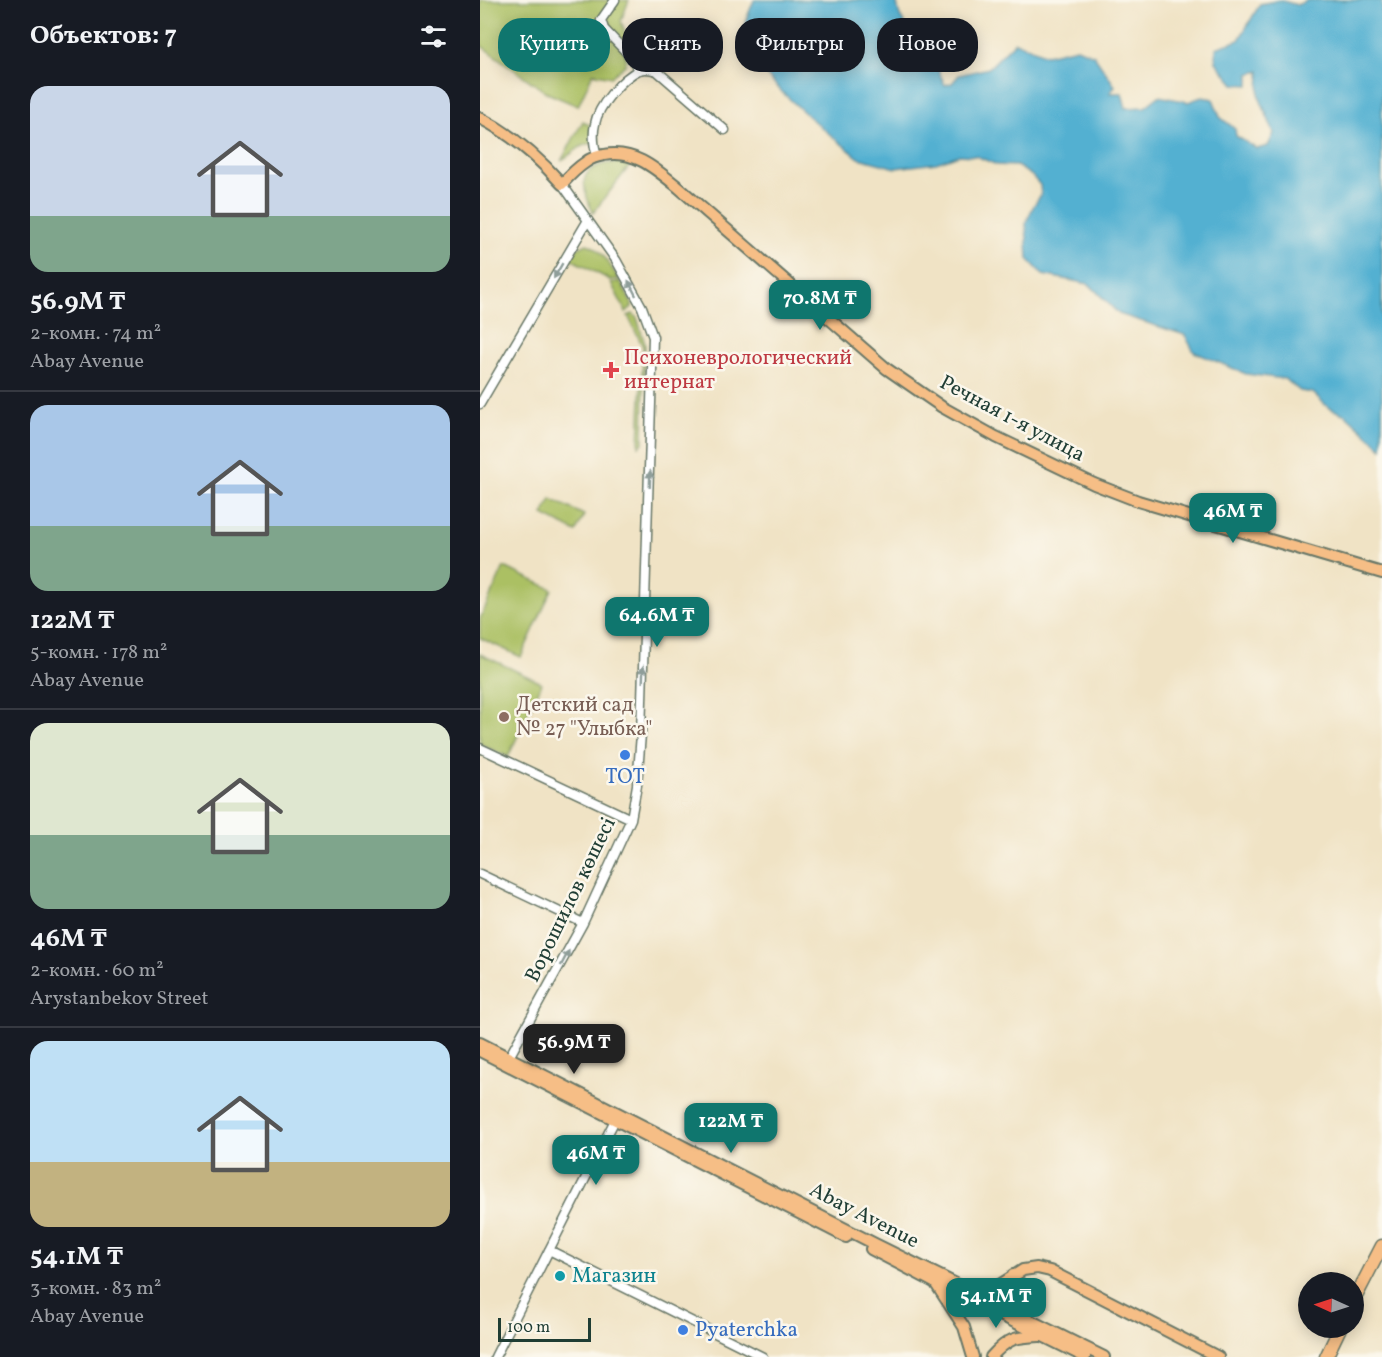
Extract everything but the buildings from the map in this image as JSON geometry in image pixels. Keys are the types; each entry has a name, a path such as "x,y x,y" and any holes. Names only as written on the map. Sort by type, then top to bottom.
{"highway":[{"path":"1364,1281 1382,1246"},
{"path":"1326,1357 1335,1338"}],"main road":[{"path":"480,118 497,127 527,150 562,184 588,160 597,156"},
{"name":"Речная 1-я улица","path":"597,156 612,153 626,155 639,158 653,167 887,369 942,407 996,437 1094,484 1138,501 1382,573"},
{"name":"Abay Avenue","path":"480,1043 507,1061"},
{"name":"Abay Avenue","path":"480,1051 507,1061 1104,1357"},
{"name":"Abay Avenue","path":"617,1116 936,1283 1085,1357"},
{"path":"976,1293 995,1288 1023,1270 1037,1268 1050,1271 1218,1357"},
{"path":"1012,1311 1007,1294 1013,1275"},
{"path":"936,1283 964,1327 973,1357"},
{"path":"991,1357 1002,1345 1020,1337 1042,1336"}],"street":[{"path":"615,0 601,20 604,29 622,48"},
{"path":"597,156 593,134 595,121 613,92 638,72"},
{"path":"658,72 724,130"},
{"name":"Ворошилов көшесі","path":"507,1061 583,923 632,819 642,721 653,337 642,307 616,260 562,184"},
{"path":"480,404 588,220"},
{"path":"480,747 632,819"},
{"path":"480,874 583,923"},
{"path":"495,1357 617,1116"},
{"path":"549,1250 763,1357"}],"green space":[{"path":"480,0 629,0 621,21 622,68 611,77 593,73 578,106 547,93 518,72 610,72 610,18 498,18 498,58 480,45"},
{"path":"583,121 596,132 599,141 582,146 561,161"},
{"path":"618,162 631,164 593,213 585,192 585,177 595,167"},
{"path":"587,244 601,253 619,279 610,280 569,258 576,249"},
{"path":"620,281 632,304 626,312 611,283"},
{"path":"633,314 637,318 645,344 643,443 639,446 643,347 628,316"},
{"path":"551,499 584,515 576,532 543,515"},
{"path":"504,567 552,589 521,657 480,638 480,619"},
{"path":"480,654 542,683 508,757 480,744"}],"water":[{"path":"754,0 896,0 901,18 877,18 877,72 939,72 945,85 952,83 959,75 989,68 1015,42 1046,55 1077,48 1094,55 1115,86 1110,93 1122,93 1126,108 1145,107 1159,96 1188,102 1202,97 1213,99 1220,117 1235,129 1236,136 1257,149 1268,146 1274,133 1259,96 1260,71 1249,74 1249,85 1234,84 1216,62 1216,48 1239,40 1260,4 1280,0 1297,5 1308,0 1382,0 1382,448 1346,415 1329,408 1313,393 1300,391 1285,379 1246,374 1194,352 1185,335 1119,314 1089,284 1043,275 1028,259 1026,223 1041,195 1040,185 1031,175 1017,166 997,165 976,156 959,155 936,163 896,168 859,158 816,123 764,72 865,72 865,18 747,18"}],"place":[{"name":"Психоневрологический интернат","path":"611,370"},
{"name":"Детский сад № 27 \"Улыбка\"","path":"504,717"},
{"name":"ТОТ","path":"625,755"},
{"name":"Магазин","path":"560,1276"},
{"name":"Pyaterchka","path":"683,1330"}]}
